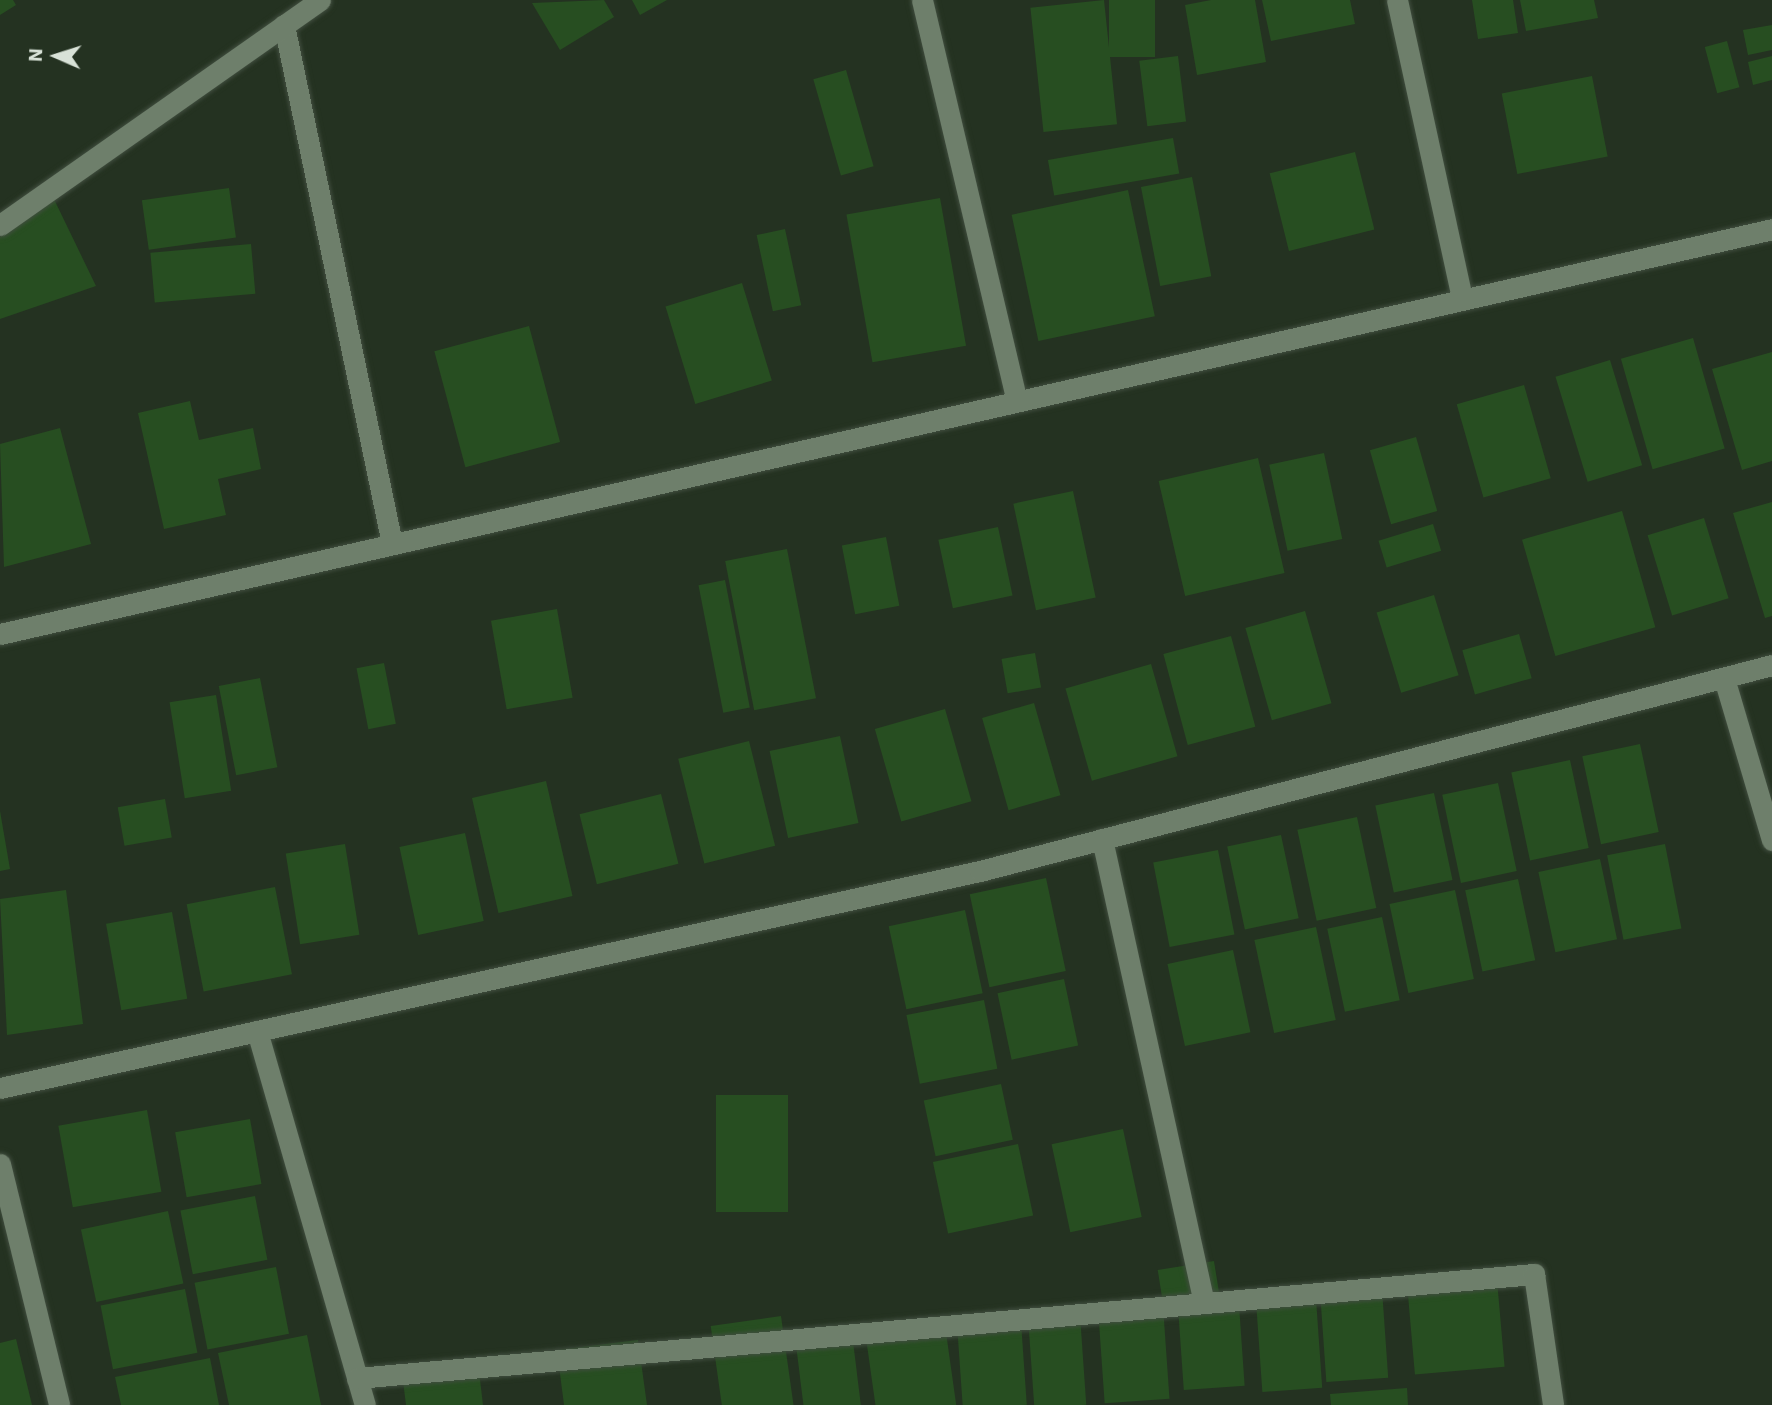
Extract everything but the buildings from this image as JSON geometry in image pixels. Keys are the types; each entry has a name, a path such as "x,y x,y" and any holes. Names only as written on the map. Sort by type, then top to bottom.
{"street":[{"path":"0,225 320,0"},
{"path":"922,0 1017,401"},
{"path":"1397,0 1462,299"},
{"path":"284,25 392,544"},
{"path":"0,634 1772,229"},
{"path":"0,1088 1102,839 1772,665"},
{"path":"1724,678 1772,840"},
{"path":"1102,839 1204,1303"},
{"path":"257,1031 365,1405"},
{"path":"0,1164 59,1405"},
{"path":"357,1378 1534,1274 1553,1405"}]}
